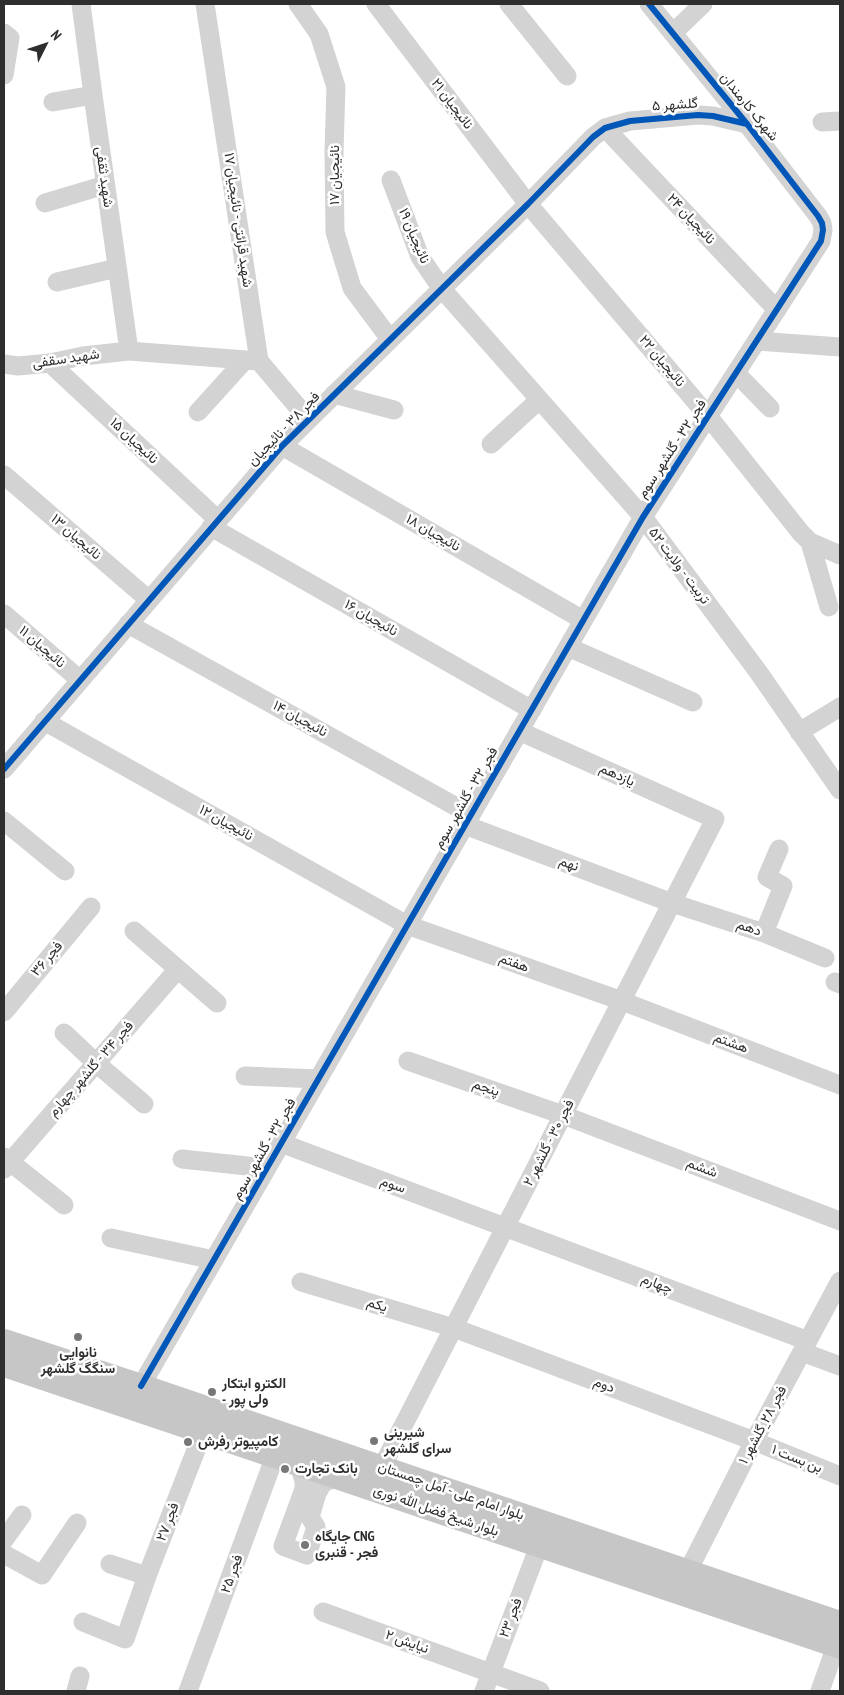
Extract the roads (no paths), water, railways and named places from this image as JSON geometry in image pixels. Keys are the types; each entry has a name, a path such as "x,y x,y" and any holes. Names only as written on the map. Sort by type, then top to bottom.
{"main road":[{"name":"بلوار امام علی - آمل چمستان","path":"4,1341 840,1623"},
{"name":"بلوار شیخ فضل الله نوری","path":"4,1365 838,1647"},
{"path":"730,1610 737,1606 741,1596 739,1588"},
{"path":"780,1627 777,1619 781,1609 788,1605"}],"street":[{"name":"شهید ثقفی","path":"81,4 129,351"},
{"name":"شهید قرائتی - نائیجیان ۱۷","path":"205,4 252,361"},
{"name":"نائیجیان ۱۷","path":"298,4 319,34 336,87 334,151 335,232 352,288 390,339"},
{"name":"نائیجیان ۲۱","path":"378,4 528,204"},
{"path":"509,4 568,76"},
{"name":"شهرک کارمندان","path":"649,4 747,124 822,223 832,230"},
{"path":"673,33 703,4"},
{"path":"4,33 10,38 4,75"},
{"path":"53,102 93,95"},
{"name":"گلشهر ۵","path":"605,128 630,121 698,115 713,116 747,124"},
{"name":"فجر ۳۸ - نائیجیان","path":"7,759 44,721 282,446 528,204 593,137 605,128"},
{"name":"نائیجیان ۲۴","path":"605,128 777,310"},
{"name":"نائیجیان ۱۹","path":"391,180 420,257 442,289"},
{"path":"45,203 106,185"},
{"name":"نائیجیان ۲۲","path":"528,204 708,416 801,533 810,542 840,555"},
{"name":"فجر ۳۲ - گلشهر سوم","path":"141,1386 643,517 821,241 832,230"},
{"path":"57,282 117,268"},
{"name":"تربیت - ولایت ۵۲","path":"442,289 643,517 759,673 840,790"},
{"path":"757,341 840,346"},
{"name":"شهید سقفی","path":"4,364 18,366 129,351 252,361"},
{"path":"198,412 252,361 308,420"},
{"name":"نائیجیان ۱۵","path":"50,362 215,523"},
{"path":"736,374 770,408"},
{"path":"334,394 394,410"},
{"path":"492,444 540,400"},
{"name":"نائیجیان ۱۸","path":"282,446 584,620"},
{"name":"نائیجیان ۱۳","path":"4,475 149,600"},
{"name":"نائیجیان ۱۶","path":"215,523 532,710"},
{"path":"810,542 829,608"},
{"name":"نائیجیان ۱۱","path":"4,614 80,680"},
{"name":"نائیجیان ۱۴","path":"128,624 468,820"},
{"path":"568,647 693,702"},
{"path":"799,732 840,707"},
{"name":"نائیجیان ۱۲","path":"44,721 407,925"},
{"name":"یازدهم","path":"519,731 715,819"},
{"name":"فجر ۳۰ - گلشهر ۲","path":"382,1468 715,819"},
{"name":"نهم","path":"468,820 672,903"},
{"path":"4,822 65,871"},
{"path":"764,933 783,886 767,877 779,849"},
{"name":"دهم","path":"672,903 764,933 825,958"},
{"name":"فجر ۳۶","path":"4,1012 91,907"},
{"name":"هفتم","path":"407,925 622,1001"},
{"path":"134,931 217,1003"},
{"name":"فجر ۳۴ - گلشهر چهارم","path":"6,1163 178,969"},
{"name":"هشتم","path":"622,1001 840,1085"},
{"path":"64,1033 144,1104"},
{"name":"پنجم","path":"408,1061 564,1114"},
{"path":"245,1076 318,1080"},
{"name":"ششم","path":"564,1114 840,1221"},
{"name":"سوم","path":"281,1144 506,1227"},
{"path":"182,1158 266,1168"},
{"path":"6,1163 64,1205"},
{"name":"چهارم","path":"506,1227 805,1347 840,1366"},
{"path":"111,1238 214,1260"},
{"name":"فجر ۲۸_گلشهر ۱","path":"688,1571 840,1281"},
{"name":"یکم","path":"301,1282 454,1328"},
{"name":"دوم","path":"454,1328 754,1442"},
{"name":"فجر ۲۷","path":"83,1622 125,1639 147,1576 203,1432"},
{"name":"بن بست ۱","path":"754,1442 840,1476"},
{"name":"فجر ۲۵","path":"188,1691 275,1456"},
{"path":"299,1465 304,1481 304,1489 283,1546 307,1555 316,1527 310,1517 318,1493 324,1483 336,1477"},
{"path":"4,1540 22,1516"},
{"path":"4,1554 42,1575 77,1523"},
{"name":"فجر ۲۳","path":"484,1691 539,1546"},
{"path":"110,1564 147,1576"},
{"name":"نیایش ۲","path":"324,1612 540,1691"},
{"path":"820,1691 838,1647"}],"place":[{"name":"نانوایی سنگگ گلشهر","path":"78,1337"},
{"name":"الکترو ابتکار - ولی پور","path":"212,1392"},
{"name":"شیرینی سرای گلشهر","path":"374,1441"},
{"name":"کامپیوتر رفرش","path":"188,1442"},
{"name":"بانک تجارت","path":"285,1469"},
{"name":"جایگاه CNG فجر - قنبری","path":"305,1545"}]}
